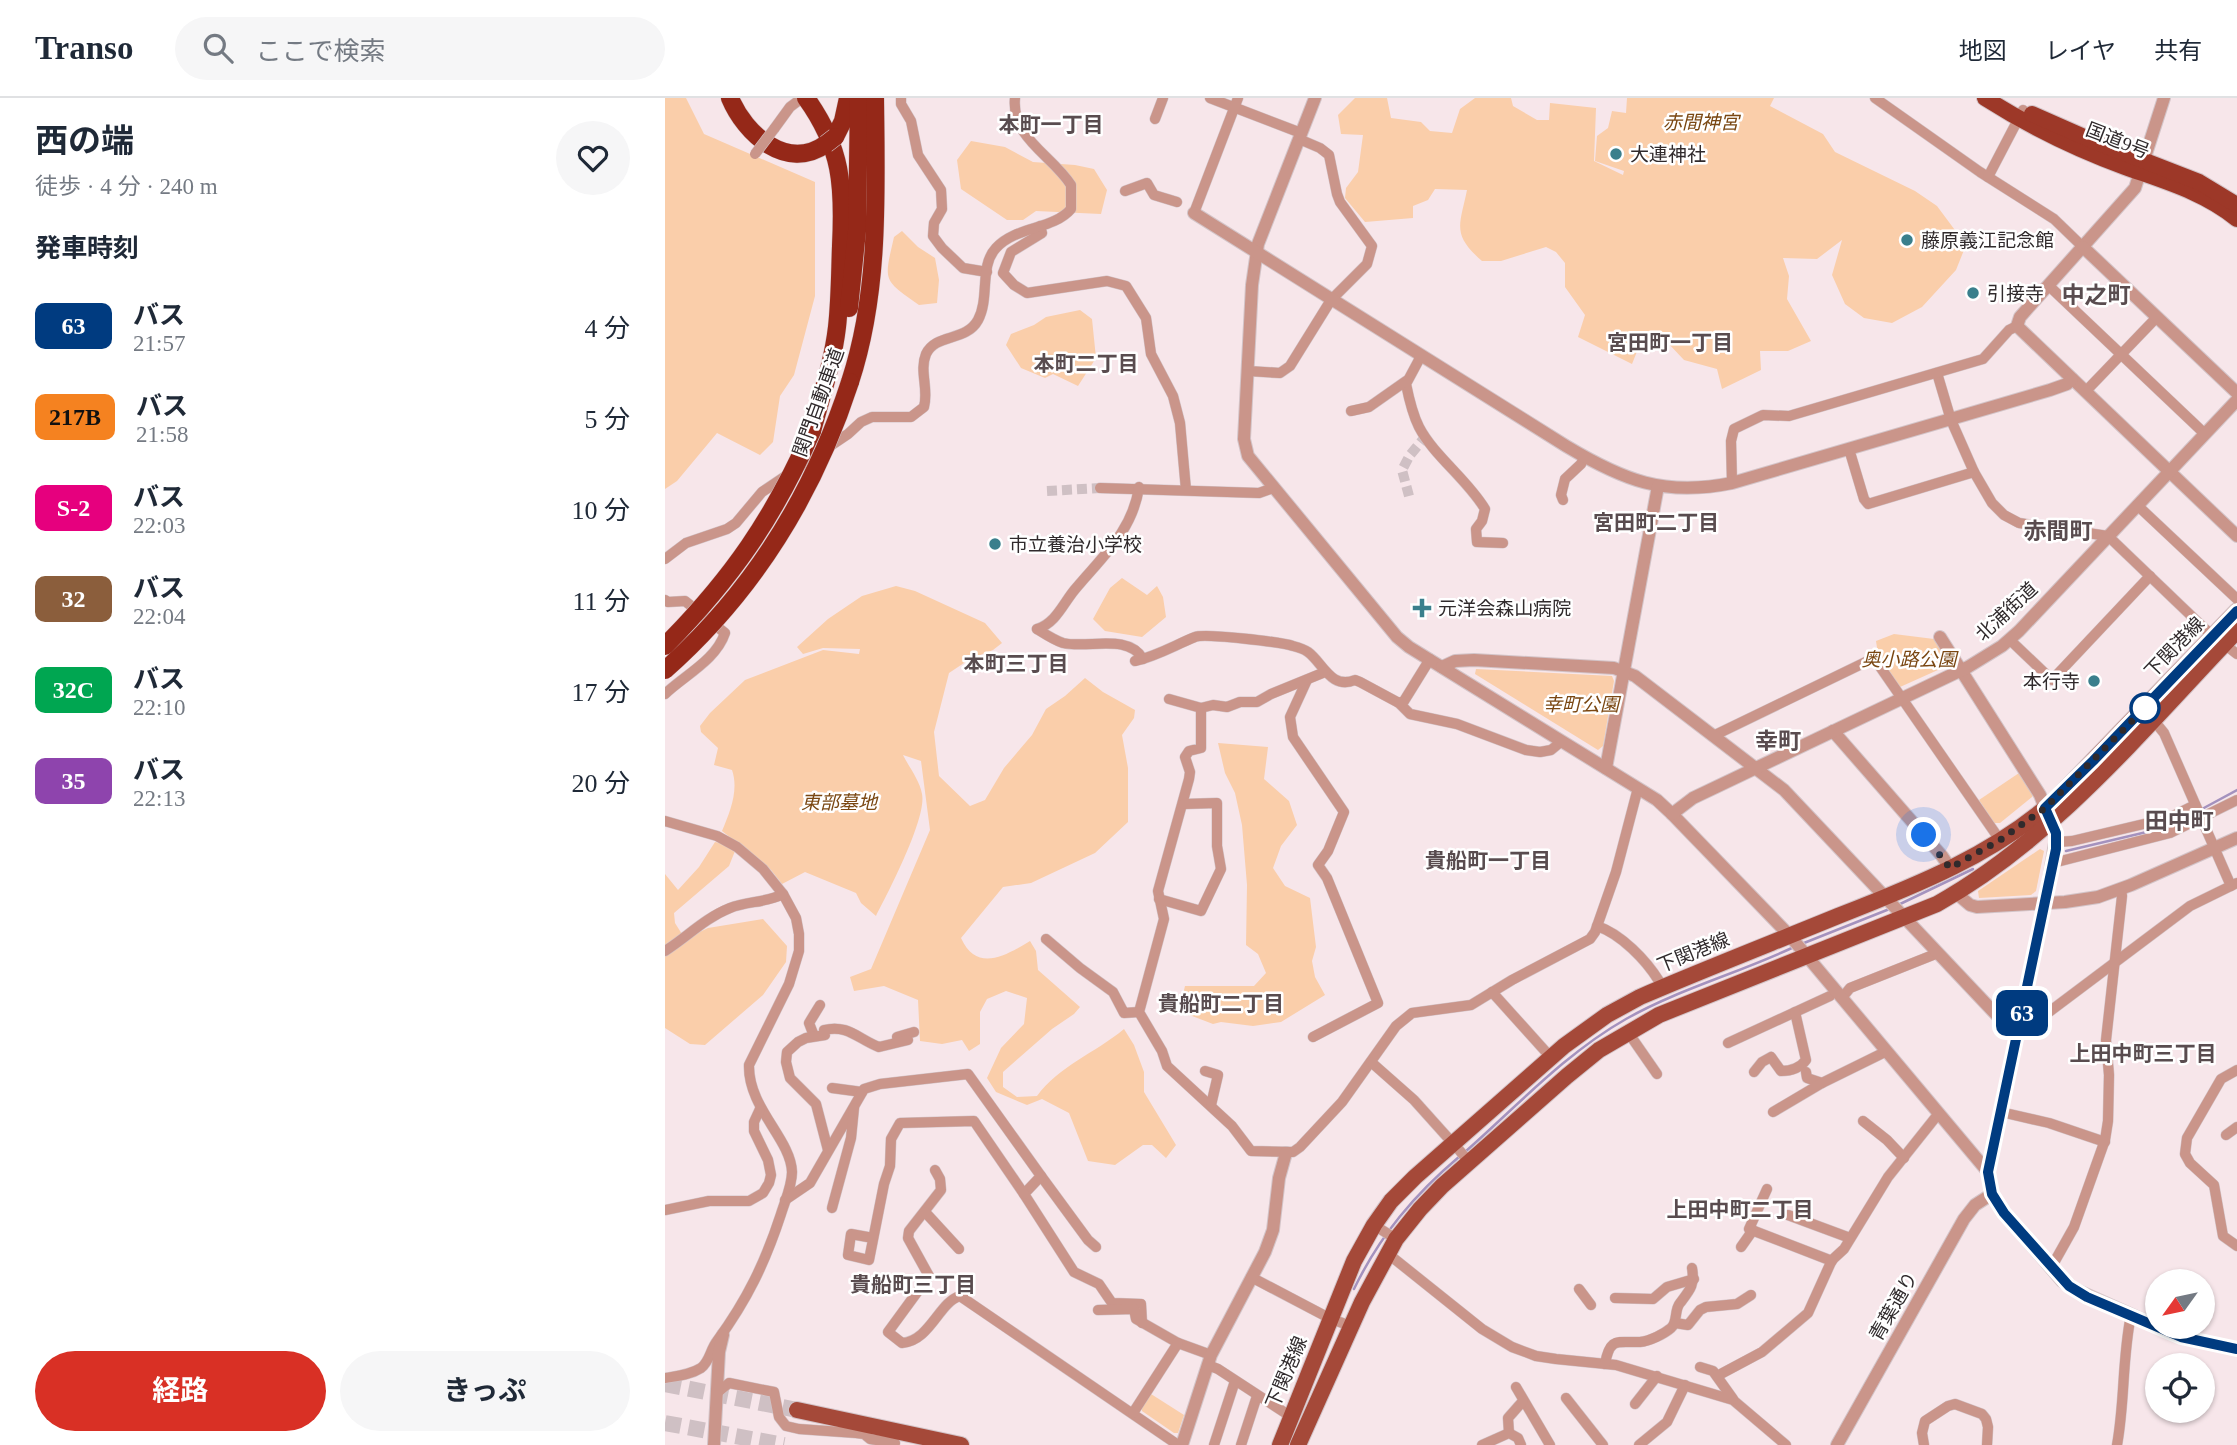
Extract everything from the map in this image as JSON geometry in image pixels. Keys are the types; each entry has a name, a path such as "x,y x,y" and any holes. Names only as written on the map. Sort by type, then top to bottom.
{"highway":[{"path":"730,98 753,134 773,148 793,154 818,150 831,141 843,121 848,98"},
{"name":"関門自動車道","path":"665,646 723,582 759,533 779,500 812,431 837,363 849,308 857,231 859,98"},
{"name":"関門自動車道","path":"665,670 729,604 776,542 814,475 850,382 868,309 873,270 876,204 875,98"},
{"name":"国道9号","path":"1985,98 2083,150 2199,182 2237,205"},
{"name":"国道9号","path":"2001,98 2021,115"},
{"path":"801,100 823,122 833,146 841,173 843,202 837,328 812,431"},
{"name":"国道9号","path":"2144,166 2215,203 2237,219"}],"main road":[{"name":"下関港線","path":"2225,645 2237,611"},
{"name":"下関港線","path":"1298,1445 1351,1326 1386,1237 1391,1201 1551,1057 1607,1015 1798,945 1901,915 1955,893 2010,855 2048,815 2097,778 2148,714 2237,631"},
{"name":"下関港線","path":"1280,1445 1349,1272 1566,1074 1628,1031 1667,995 1798,945 2048,815"},
{"path":"797,1410 896,1440 961,1445"}],"street":[{"path":"901,98 901,104 911,121 918,155 941,190 942,209 934,223 933,236 941,248 963,268 987,272"},
{"path":"665,559 685,542 727,529 736,523 762,492 848,434 861,422 872,417 911,417 922,410 926,398 923,367 925,356 937,342 960,336 975,324 985,299 991,256 997,246 1027,229 1040,226 1068,212 1072,203 1072,188 1068,180 1019,127 1014,110 1015,98"},
{"path":"1155,119 1163,98"},
{"path":"1210,98 1236,102 1300,136 1329,155 1336,194 1372,246 1367,264 1331,300 1294,361 1283,372 1248,371"},
{"path":"1315,98 1257,253 1252,285 1245,449 1273,488 1386,626 1409,647 1657,800 1672,814 1798,945 1836,997 1887,1051 1988,1172"},
{"path":"1875,98 1988,177 2054,219 2237,393"},
{"path":"1732,483 1731,435 1738,425 1770,414 1789,416 1983,359 2009,330 2017,326 2020,317 2131,192 2144,166 2164,98"},
{"path":"755,155 801,100"},
{"path":"1236,102 1194,213 1584,457 1613,473 1641,483 1689,489 1732,483 2050,390 2067,384 2072,379"},
{"path":"1988,177 2021,115"},
{"path":"1125,191 1147,183 1154,195 1177,202"},
{"path":"1040,226 1042,233 1011,252 1003,273 1014,285 1027,293 1107,281 1126,286 1146,318 1151,354 1174,396 1180,423 1186,490"},
{"path":"2048,285 2205,434"},
{"path":"2085,391 2157,317"},
{"path":"2017,326 2237,536"},
{"path":"1351,411 1369,407 1406,381 1421,356"},
{"path":"1937,373 1951,420 1975,472 1992,503 2004,515 2019,523 2108,536 2225,645"},
{"path":"1406,381 1409,400 1419,428 1485,509 1482,521 1476,529 1477,542 1503,543"},
{"name":"北浦街道","path":"1672,814 1693,798 1961,670 2010,640 2237,400"},
{"path":"1849,449 1864,499 1868,504 1975,472"},
{"path":"1563,500 1560,495 1565,479 1581,464 1584,457"},
{"path":"1606,768 1658,486"},
{"path":"1139,487 1134,510 1112,548 1077,586 1060,612 1044,627 1037,629 1061,642 1126,646 1140,653 1139,660 1199,635 1291,645 1308,652 1325,672 1335,679 1345,683 1355,680 1360,682 1399,703 1410,714 1457,724 1526,750 1551,750 1562,741"},
{"path":"1100,488 1139,487 1259,493 1273,488"},
{"path":"2137,505 2237,599"},
{"path":"2010,640 2052,680 2150,576"},
{"path":"665,600 685,601 725,633 713,654 665,694"},
{"path":"1940,637 2041,795 2057,842 1988,1172 1992,1194 2004,1213 2051,1268 2074,1289 2192,1341 2237,1349"},
{"path":"1713,736 1724,728 1874,658 2010,855"},
{"path":"1399,703 1403,701 1430,659"},
{"path":"1442,667 1455,661 1474,660 1625,671 1784,790 2005,1025 2018,1029 2033,1024 2190,906 2234,885 2214,848 2164,733 2148,714"},
{"path":"1169,699 1201,708 1257,702 1325,672"},
{"path":"1307,680 1290,718 1293,737 1344,812 1328,851 1318,865 1327,878 1378,1003 1313,1037"},
{"path":"1201,708 1201,748 1189,751 1185,757 1190,772 1184,804 1158,891 1164,919 1139,1012 1162,1051 1167,1066 1238,1132 1251,1151 1293,1152 1342,1102 1396,1026 1412,1013 1464,1007 1590,939 1615,873 1638,788"},
{"path":"1833,732 1950,868"},
{"path":"2057,842 2072,841 2198,812 2237,800"},
{"path":"1160,899 1201,911 1220,872 1217,803 1184,804"},
{"path":"2053,863 2171,833 2198,812"},
{"path":"665,821 723,839 763,869 783,894 799,928 799,951 781,1003 749,1065 760,1109 790,1162 791,1181 752,1286 723,1335 714,1344 709,1358 693,1373 665,1378"},
{"path":"1955,893 1977,907 2078,901 2121,889 2237,838"},
{"path":"2051,1268 2074,1227 2105,1142 2109,1075 2106,1040 2121,889"},
{"path":"665,951 722,912 740,905 772,900 783,894"},
{"path":"1597,926 1611,931 1649,967 1667,995"},
{"path":"1046,939 1113,992 1124,1013 1139,1012"},
{"path":"1728,1043 1795,1012 1836,997 1850,988 1938,953"},
{"path":"1492,992 1551,1057"},
{"path":"814,1036 810,1023 820,1005"},
{"path":"1754,1072 1771,1057 1781,1071 1799,1067 1805,1062 1795,1012"},
{"path":"828,1150 816,1104 787,1072 789,1049 801,1040 825,1035 824,1030 829,1028 847,1029 873,1045 883,1047 911,1036"},
{"path":"1632,1038 1657,1074"},
{"path":"1773,1112 1822,1083 1887,1051"},
{"path":"1371,1062 1414,1100 1469,1161"},
{"path":"2237,1070 2221,1079 2187,1138 2185,1154 2190,1163 2214,1185 2223,1236 2237,1246"},
{"path":"1206,1071 1218,1075 1210,1105"},
{"path":"1806,1072 1807,1079 1822,1083"},
{"path":"832,1088 862,1092 880,1084 968,1074 1081,1232 1096,1247"},
{"path":"785,1200 810,1183 862,1092"},
{"path":"832,1208 851,1138 854,1108"},
{"path":"665,1210 709,1201 749,1201 763,1193 771,1175 768,1160 754,1131 754,1122 760,1109"},
{"path":"2001,1112 2049,1123 2105,1142"},
{"path":"1717,1376 1762,1352 1804,1317 1832,1261 1844,1250 1883,1185 1939,1113"},
{"path":"873,1238 890,1166 891,1139 900,1123 974,1121 1074,1272 1099,1284 1112,1303 1141,1304 1142,1323"},
{"path":"1863,1121 1888,1140 1904,1158"},
{"path":"2226,1135 2237,1127"},
{"path":"936,1170 942,1187 909,1231 908,1238 929,1276 888,1332 902,1343 910,1343 932,1325 953,1298 960,1296 1180,1445 1210,1360 1265,1252 1273,1230 1279,1178 1286,1153"},
{"path":"1024,1194 1041,1176"},
{"path":"1767,1189 1749,1229 1832,1261"},
{"name":"青葉通り","path":"1837,1445 1968,1213 1982,1199 1992,1194"},
{"path":"925,1212 959,1249"},
{"path":"1789,1215 1850,1238"},
{"path":"1741,1247 1753,1230"},
{"path":"1386,1237 1482,1329 1512,1347 1546,1358 1605,1364 1657,1376 1733,1400"},
{"path":"1615,1298 1653,1299 1667,1287 1693,1273 1690,1291 1676,1308 1675,1324"},
{"path":"1251,1277 1331,1319 1351,1326"},
{"path":"1579,1289 1591,1305"},
{"path":"1605,1364 1607,1351 1620,1340 1640,1342 1651,1339 1675,1324 1688,1325 1706,1307 1737,1304 1751,1295"},
{"path":"1098,1310 1134,1310 1136,1319 1210,1360 1235,1381 1290,1416"},
{"path":"2117,1445 2123,1405 2123,1367 2131,1315"},
{"path":"714,1445 719,1352 723,1335"},
{"path":"1133,1413 1178,1343"},
{"path":"1700,1367 1713,1371 1733,1400 1786,1445"},
{"path":"1635,1404 1657,1376"},
{"path":"1215,1445 1235,1381"},
{"path":"717,1393 729,1383 775,1392 780,1420 789,1427 865,1434 870,1439 896,1440"},
{"path":"1639,1445 1667,1422 1685,1385"},
{"path":"1516,1387 1550,1445"},
{"path":"1241,1445 1257,1396"},
{"path":"1566,1398 1603,1445"},
{"path":"1509,1433 1508,1418 1523,1401"},
{"path":"1924,1445 1922,1433 1925,1421 1955,1404 1982,1414 1986,1419 1987,1445"},
{"path":"1482,1445 1509,1433"},
{"path":"1509,1433 1518,1438 1521,1445"}],"green space":[{"path":"665,98 686,98 704,134 815,182 815,296 794,375 780,396 773,442 760,455 717,433 677,481 665,489"},
{"name":"赤間神宮","path":"1355,98 1387,98 1391,118 1421,122 1430,131 1452,133 1460,109 1475,98 1511,98 1513,106 1537,120 1549,120 1550,103 1596,108 1594,161 1623,175 1624,171 1595,161 1597,136 1608,128 1612,111 1626,113 1627,98 1774,98 1770,106 1823,134 1835,152 1915,191 1937,206 1966,245 1956,270 1922,307 1892,323 1864,318 1845,304 1832,275 1842,240 1817,259 1783,258 1789,276 1787,299 1811,341 1788,351 1760,351 1761,370 1722,389 1717,369 1684,360 1667,342 1653,338 1640,344 1632,364 1578,337 1585,315 1565,287 1565,263 1556,252 1546,247 1501,261 1482,261 1466,243 1460,228 1467,190 1435,189 1428,200 1413,206 1413,218 1365,222 1345,198 1346,188 1358,172 1363,135 1341,134 1338,115"},
{"path":"971,141 1005,147 1033,162 1094,169 1107,190 1101,214 1036,211 1023,220 1007,220 961,189 957,160"},
{"path":"902,231 918,247 935,258 939,280 937,303 919,305 898,290 889,278 888,263 894,237"},
{"path":"1080,310 1092,319 1096,358 1078,386 1053,374 1045,378 1021,368 1006,345 1011,334 1046,317"},
{"path":"1122,578 1147,595 1157,586 1163,597 1166,617 1142,637 1105,631 1093,619 1110,588"},
{"name":"東部墓地","path":"896,586 915,591 985,623 1002,643 949,673 934,732 939,776 970,806 985,800 1004,768 1032,735 1046,709 1085,678 1135,710 1134,718 1122,735 1128,768 1128,822 1095,853 1031,883 1003,887 961,938 968,949 983,958 1001,956 1030,941 1036,951 1038,970 1080,1007 1003,1072 1003,1087 1017,1097 1037,1096 1056,1076 1124,1029 1134,1045 1144,1072 1144,1092 1176,1145 1166,1158 1152,1145 1143,1145 1115,1165 1088,1161 1069,1113 1042,1099 1027,1105 996,1092 987,1078 1001,1048 1024,1024 1027,998 1006,991 987,999 980,1012 980,1044 969,1051 962,1040 942,1044 920,1041 918,1000 884,986 854,991 850,977 871,969 930,830 921,761 903,755 919,784 922,805 913,837 876,916 861,903 856,893 805,872 782,884 771,870 722,831 733,801 734,778 732,770 714,765 718,748 701,732 700,726 745,680 823,650 859,654 860,649 823,648 803,654 797,647 828,619 862,596"},
{"name":"奥小路公園","path":"1894,634 1934,639 1949,665 1900,687 1878,654 1876,641"},
{"name":"幸町公園","path":"1476,669 1612,676 1614,681 1603,746 1598,750 1475,674"},
{"path":"1218,743 1268,747 1264,779 1289,801 1297,825 1281,846 1273,868 1285,886 1310,898 1316,947 1312,961 1315,977 1325,995 1281,1022 1253,1026 1221,1022 1213,1024 1179,1011 1185,986 1254,986 1266,973 1258,954 1246,945 1247,885 1242,825 1235,793 1225,773"},
{"path":"2019,773 2034,794 2000,823 1994,823 1979,800"},
{"path":"715,842 735,851 729,866 674,913 675,923 685,939 708,928 763,919 787,946 786,962 763,995 705,1045 690,1044 665,1028 665,874 678,890 699,867"},
{"path":"2040,849 2044,851 2036,891 2031,895 1979,898 1978,891"},
{"path":"1151,1394 1184,1415 1178,1433 1142,1411"}],"waterway":[{"path":"2202,809 2237,790"},
{"path":"2066,851 2168,827 2196,812"},
{"path":"1898,905 1973,869"},
{"path":"1804,943 1892,908"},
{"path":"1465,1152 1562,1064 1626,1019 1646,1008 1794,947"},
{"path":"1354,1289 1375,1251 1400,1216 1428,1185 1460,1156"}],"tunnel":[{"path":"1409,496 1402,470 1425,437"},
{"path":"1047,491 1100,488"},
{"path":"665,1384 797,1410"},
{"path":"665,1423 784,1445"}],"bus line":[{"name":"63","path":"2237,611 2045,808 2056,833 2056,849 1988,1172 1992,1194 2004,1213 2069,1286 2087,1297 2181,1337 2237,1349"}],"place":[{"name":"大連神社","path":"1616,154"},
{"name":"藤原義江記念館","path":"1907,240"},
{"name":"引接寺","path":"1973,293"},
{"name":"市立養治小学校","path":"995,544"},
{"name":"元洋会森山病院","path":"1422,608"},
{"name":"本行寺","path":"2094,681"}],"district":[{"name":"本町一丁目","path":"1051,125"},
{"name":"中之町","path":"2096,295"},
{"name":"宮田町一丁目","path":"1670,343"},
{"name":"本町二丁目","path":"1086,364"},
{"name":"宮田町二丁目","path":"1656,523"},
{"name":"赤間町","path":"2058,531"},
{"name":"本町三丁目","path":"1016,664"},
{"name":"幸町","path":"1778,741"},
{"name":"田中町","path":"2179,821"},
{"name":"貴船町一丁目","path":"1488,861"},
{"name":"貴船町二丁目","path":"1221,1004"},
{"name":"上田中町三丁目","path":"2143,1054"},
{"name":"上田中町二丁目","path":"1740,1210"},
{"name":"貴船町三丁目","path":"913,1285"}],"route":[{"path":"1924,835 1950,868 2000,840 2045,808 2145,708"}]}
